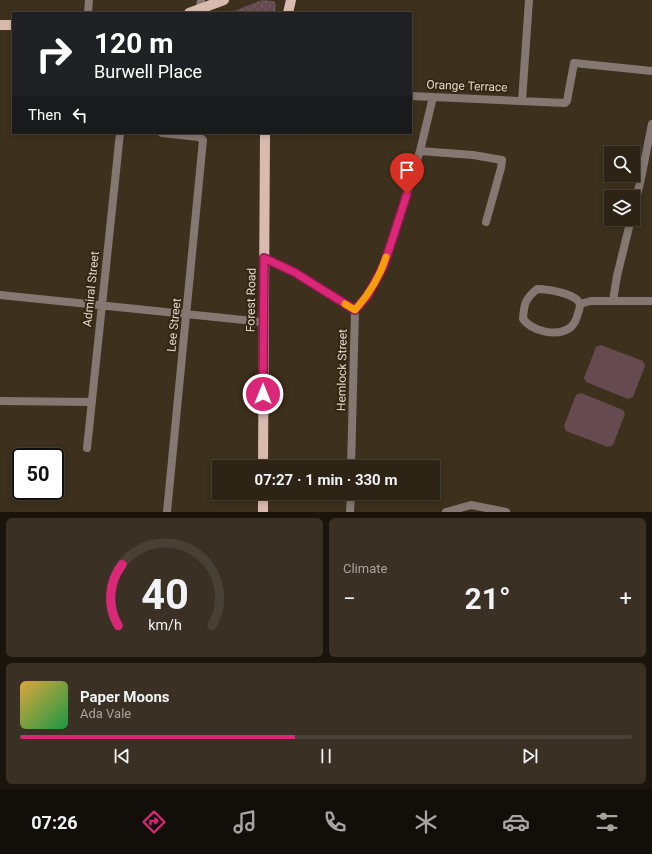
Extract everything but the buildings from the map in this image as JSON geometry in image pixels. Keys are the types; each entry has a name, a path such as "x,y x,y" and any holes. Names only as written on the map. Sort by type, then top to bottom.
{"main road":[{"path":"190,12 200,5 224,0"},
{"path":"288,12 291,0"},
{"path":"0,25 12,25"},
{"name":"Forest Road","path":"263,460 265,134"},
{"path":"263,500 263,512"}],"street":[{"path":"88,12 89,0"},
{"path":"522,101 529,0"},
{"name":"Orange Terrace","path":"412,96 565,103 567,101 574,63 652,71"},
{"path":"264,258 294,272 355,310 368,295 384,265 420,151 433,97"},
{"path":"638,190 652,124"},
{"name":"Admiral Street","path":"87,448 120,134"},
{"name":"Lee Street","path":"167,512 204,140 199,137 171,134"},
{"path":"420,151 473,155 502,160 486,222"},
{"path":"613,301 617,276 629,226"},
{"path":"537,289 546,289 571,296 580,304 576,321 571,327 563,331 542,331 528,325 523,318 524,305 529,296 537,289"},
{"path":"0,295 263,322"},
{"path":"580,304 591,301 652,301"},
{"name":"Hemlock Street","path":"351,460 355,310"},
{"path":"0,401 92,402"},
{"path":"350,512 351,500"},
{"path":"446,512 471,505 506,512"}],"shaded area":[{"path":"262,0 274,1 276,5 275,12 232,12"},
{"path":"601,345 643,361 645,366 633,397 628,399 586,382 584,378 596,347"},
{"path":"581,393 623,410 625,414 613,445 608,447 566,431 564,426 576,395"}],"slow traffic":[{"path":"345,304 355,310 368,295 384,265 386,257"}],"route":[{"path":"263,394 264,258 294,272 355,310 368,295 384,265 407,194"}]}
